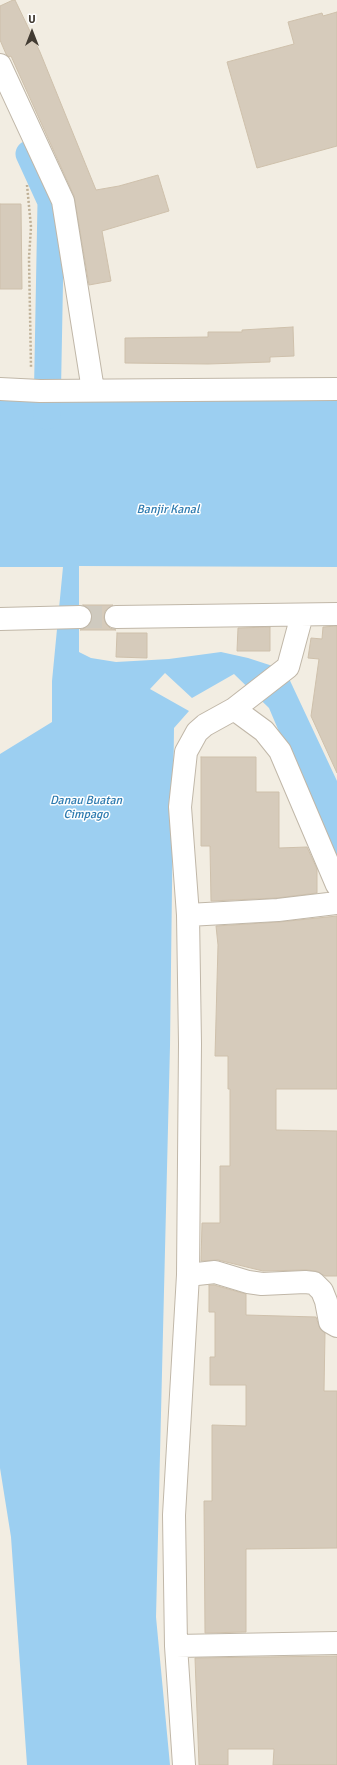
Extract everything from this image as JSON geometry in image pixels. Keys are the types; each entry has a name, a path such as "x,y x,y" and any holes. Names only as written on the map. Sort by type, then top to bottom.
{"street":[{"path":"0,65 63,201 87,390"},
{"path":"0,389 337,389"},
{"path":"184,1765 176,1646 174,1515 188,1274 190,1044 188,915 180,807 186,752 197,732 205,725 240,704 288,667 302,614"},
{"path":"116,617 337,614"},
{"path":"0,619 80,617"},
{"path":"240,704 280,751 337,885"},
{"path":"188,915 278,910 337,903"},
{"path":"188,1274 215,1272 248,1282 262,1284 314,1283 322,1290 326,1301 330,1322 337,1326"},
{"path":"176,1646 337,1643"}],"path":[{"path":"24,178 27,184 31,227 29,258 35,390"}],"water":[{"name":"Danau Buatan Cimpago","path":"0,396 337,397 337,567 79,566 79,652 91,658 116,662 169,659 221,652 248,658 285,670 337,781 337,869 269,708 234,674 192,698 165,673 150,689 189,711 174,728 170,1046 156,1617 170,1765 27,1765 11,1537 0,1468 0,754 52,722 52,681 63,567 0,567"}],"building":[{"path":"15,0 40,52 96,190 119,186 158,175 169,211 102,231 111,281 89,285 74,196 11,56 9,57 6,54 0,40 0,6"},
{"path":"337,12 337,146 257,168 227,62 294,44 288,22 322,13 323,16"},
{"path":"0,204 21,204 22,289 0,289"},
{"path":"293,327 294,356 270,357 270,362 208,364 125,363 125,338 208,337 208,332 242,332 242,330"},
{"path":"83,605 113,605 105,611 104,618 106,624 110,628 116,630 80,630 87,627 91,623 92,617 90,610"},
{"path":"337,626 337,773 311,716 319,659 308,658 311,638 322,639 323,627"},
{"path":"270,627 270,651 237,651 238,628"},
{"path":"117,633 147,633 147,658 116,657"},
{"path":"201,757 256,757 256,792 279,792 279,848 307,847 317,869 317,893 277,898 211,901 210,846 201,846"},
{"path":"337,916 337,1089 276,1089 276,1130 337,1131 337,1276 325,1276 316,1271 306,1270 263,1271 218,1260 201,1261 202,1223 220,1223 220,1166 230,1166 230,1089 228,1089 228,1056 215,1056 218,945 216,926 279,922"},
{"path":"209,1285 246,1294 246,1315 316,1317 320,1329 325,1333 324,1391 337,1391 337,1548 246,1549 246,1632 205,1633 204,1501 212,1501 212,1425 246,1426 246,1385 210,1385 210,1357 215,1357 215,1312 209,1312"},
{"path":"337,1656 337,1765 273,1765 274,1749 228,1749 228,1765 199,1765 195,1658"}],"waterway":[{"path":"29,154 51,202 47,416"}],"tunnel":[{"path":"80,617 116,617"}],"water label":[{"name":"Banjir Kanal","path":"168,510"}]}
